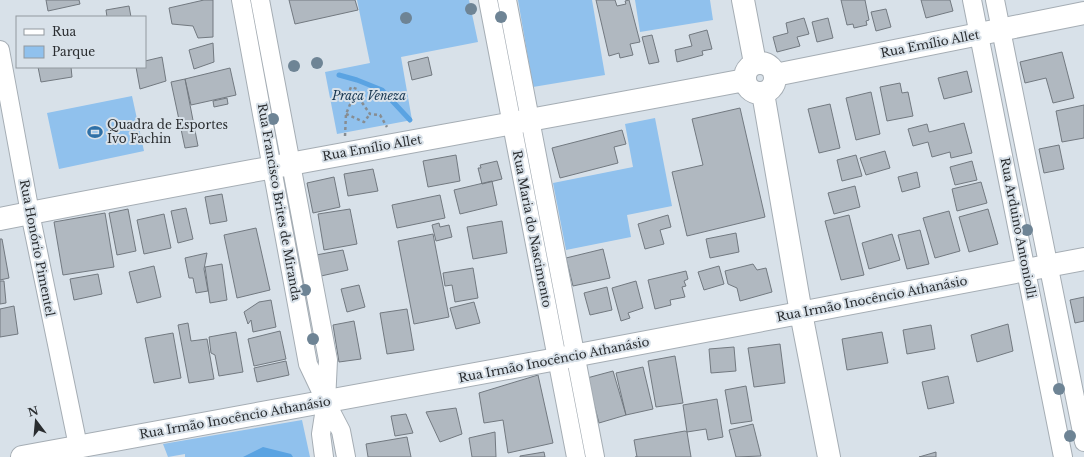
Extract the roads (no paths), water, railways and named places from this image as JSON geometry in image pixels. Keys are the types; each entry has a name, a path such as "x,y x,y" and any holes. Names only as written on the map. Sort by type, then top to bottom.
{"street":[{"name":"Rua Francisco Brites de Miranda","path":"241,0 255,75 309,261 328,360 326,402 320,434 324,457"},
{"name":"Rua Francisco Brites de Miranda","path":"260,0 273,71 290,264 308,364 342,431 346,457"},
{"name":"Rua Maria do Nascimento","path":"488,0 496,43 545,202 553,244 576,457"},
{"name":"Rua Maria do Nascimento","path":"507,0 514,40 527,206 535,248 594,457"},
{"path":"743,0 750,72 749,88 758,93 763,93 774,84 775,75 770,66 765,64 750,72"},
{"name":"Rua Arduino Antoniolli","path":"972,0 1063,457"},
{"name":"Rua Arduino Antoniolli","path":"994,0 1084,442"},
{"name":"Rua Emílio Allet","path":"775,75 1084,13"},
{"path":"245,23 263,19"},
{"path":"496,43 514,40"},
{"name":"Rua Honório Pimentel","path":"0,50 30,213 78,446"},
{"path":"255,75 273,71"},
{"name":"Rua Emílio Allet","path":"0,219 281,164 520,122 750,72"},
{"path":"763,93 801,313 829,457"},
{"path":"996,120 1018,114"},
{"path":"1009,184 1031,179"},
{"path":"527,206 545,202"},
{"path":"535,248 553,244"},
{"name":"Rua Irmão Inocêncio Athanásio","path":"22,457 566,358 1084,259"},
{"path":"290,264 309,261"},
{"path":"299,315 318,310"},
{"path":"1042,352 1065,347"},
{"path":"1055,416 1078,412"}],"waterway":[{"path":"339,75 357,80 382,90 410,120"}],"place":[{"name":"Quadra de Esportes Ivo Fachin","path":"95,132"}],"park label":[{"name":"Praça Veneza","path":"369,96"}]}
